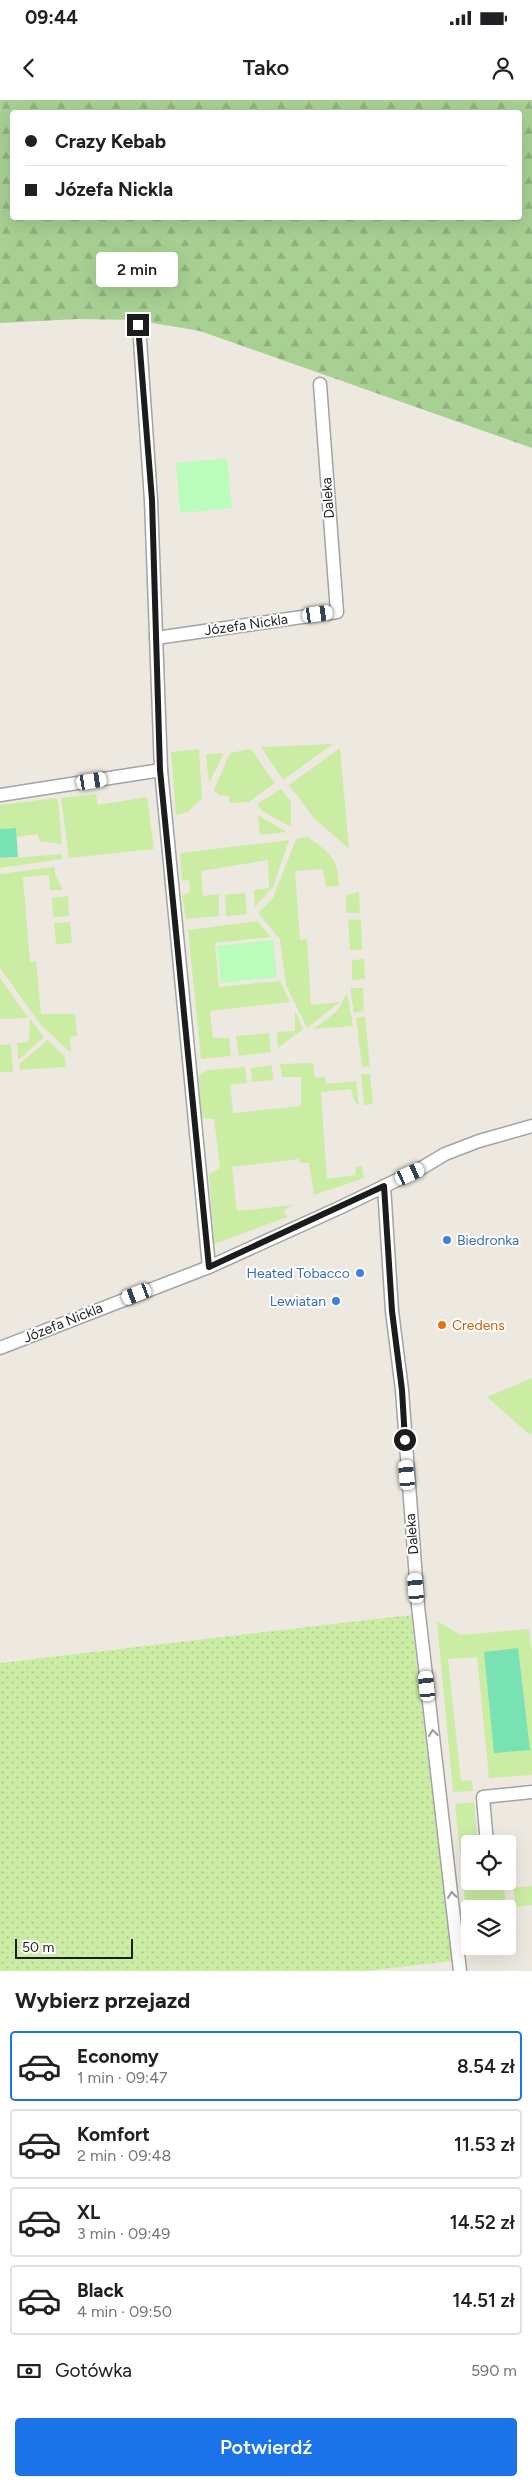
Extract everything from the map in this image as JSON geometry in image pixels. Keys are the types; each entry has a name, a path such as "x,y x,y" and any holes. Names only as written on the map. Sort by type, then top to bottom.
{"street":[{"path":"138,325 152,500 160,770 209,1267"},
{"name":"Daleka","path":"320,384 337,612"},
{"name":"Józefa Nickla","path":"156,638 337,612"},
{"path":"0,795 160,770"},
{"name":"Józefa Nickla","path":"0,1348 209,1267 384,1186 445,1154 479,1141 532,1126"},
{"name":"Daleka","path":"384,1186 392,1311 402,1390 418,1606 460,1971"},
{"path":"486,1835 483,1796 532,1792"}],"green space":[{"path":"0,100 532,100 532,448 200,331 135,320 78,319 0,323"},
{"path":"227,458 232,508 180,513 176,463"},
{"path":"333,744 283,780 261,747"},
{"path":"340,748 349,849 314,818 289,785"},
{"path":"199,749 202,798 188,812 176,815 171,752"},
{"path":"251,749 275,783 249,802 229,803 229,796 219,795 214,790 230,753"},
{"path":"224,753 209,783 206,754"},
{"path":"281,789 291,802 291,827 262,811 257,804"},
{"path":"96,794 98,805 147,797 154,849 69,858 61,798"},
{"path":"55,798 58,800 62,844 40,841 37,834 17,837 16,828 0,829 0,805"},
{"path":"258,815 287,832 260,835"},
{"path":"16,828 18,857 0,858 0,829"},
{"path":"307,837 331,856 337,868 339,886 326,887 323,869 295,871 300,940 307,939 311,1005 340,1002 307,1028 286,985 280,939 258,913 273,898 296,839"},
{"path":"289,840 273,887 255,907 254,890 269,888 268,860 201,871 203,896 219,894 219,916 186,919 182,895 190,892 189,880 182,881 180,853"},
{"path":"62,854 62,859 0,868 0,859"},
{"path":"54,867 63,890 50,890 49,875 23,877 30,962 36,961 41,1014 75,1014 77,1036 70,1037 71,1053 41,1025 0,968 0,874"},
{"path":"359,892 360,913 346,913 346,895"},
{"path":"245,893 247,914 226,916 225,895"},
{"path":"68,896 69,916 53,917 52,898"},
{"path":"361,919 362,950 350,950 348,920"},
{"path":"257,921 271,937 215,943 219,987 280,981 290,1002 210,1011 213,1038 229,1038 231,1056 201,1059 188,930"},
{"path":"70,922 72,943 56,944 54,923"},
{"path":"273,940 277,977 221,983 217,946"},
{"path":"364,959 365,979 352,980 352,960"},
{"path":"0,978 28,1018 0,1019"},
{"path":"350,988 363,988 364,1011 354,1013"},
{"path":"347,993 353,1026 314,1029 337,1011"},
{"path":"295,1011 303,1029 278,1048 277,1032 295,1031"},
{"path":"365,1016 370,1067 362,1066 356,1018"},
{"path":"30,1019 44,1037 18,1060 17,1043 29,1042"},
{"path":"269,1033 271,1052 239,1056 236,1036"},
{"path":"48,1040 65,1057 66,1067 20,1070 19,1064"},
{"path":"11,1044 13,1072 0,1072 0,1045"},
{"path":"313,1063 315,1078 325,1077 326,1084 356,1081 359,1106 354,1101 351,1089 321,1092 327,1179 355,1175 356,1167 362,1166 364,1178 314,1195 309,1163 300,1163 299,1159 232,1167 237,1211 292,1205 284,1210 287,1217 214,1244 209,1174 220,1168 214,1119 201,1118 199,1075 208,1070 245,1067 247,1083 230,1085 233,1113 301,1106 301,1077 282,1077 280,1064"},
{"path":"272,1065 273,1080 252,1082 251,1068"},
{"path":"361,1074 370,1074 373,1104 364,1105"},
{"path":"532,1378 532,1432 530,1435 487,1397"},
{"path":"411,1615 452,1961 366,1971 0,1971 0,1663"},
{"path":"437,1621 461,1635 529,1629 532,1652 532,1775 489,1778 477,1657 448,1659 461,1781 472,1780 473,1791 453,1792"},
{"path":"518,1648 530,1750 494,1753 484,1652"},
{"path":"474,1802 477,1835 461,1835 461,1852 460,1852 455,1804"},
{"path":"532,1886 532,1905 516,1907 513,1890 516,1890 516,1888"},
{"path":"464,1890 505,1890 505,1900 465,1900"}],"place":[{"name":"Biedronka","path":"447,1240"},
{"name":"Heated Tobacco","path":"360,1273"},
{"name":"Lewiatan","path":"336,1301"},
{"name":"Credens","path":"442,1325"}],"route":[{"path":"138,325 152,500 160,770 191,1064 209,1267 384,1186 389,1238 392,1311 402,1390 405,1440"}]}
